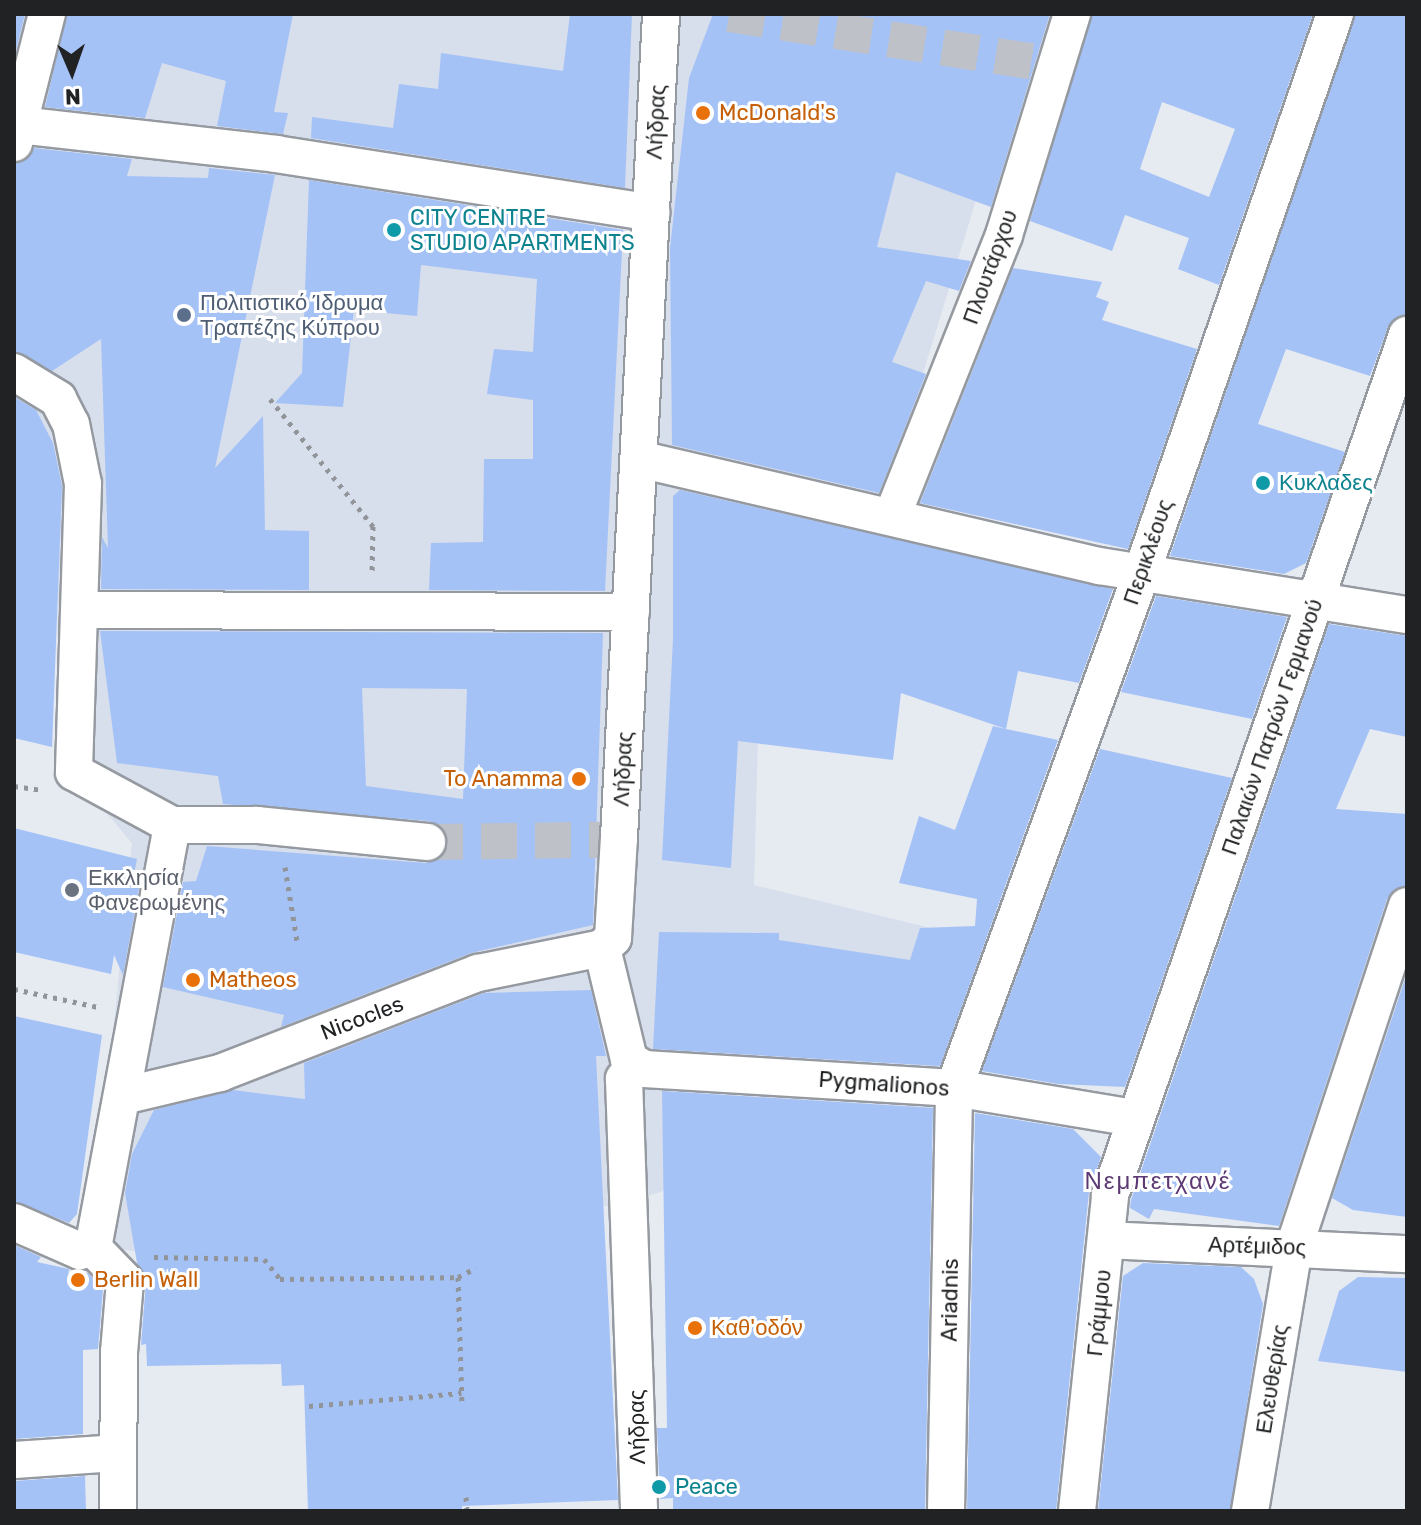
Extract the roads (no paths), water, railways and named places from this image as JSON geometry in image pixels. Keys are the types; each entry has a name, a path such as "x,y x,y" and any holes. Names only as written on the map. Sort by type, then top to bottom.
{"street":[{"path":"47,14 17,134 276,154 651,213"},
{"name":"Λήδρας","path":"602,948 613,938 611,839 631,612 661,14"},
{"name":"Πλουτάρχου","path":"893,514 1004,235 1049,64 1072,14"},
{"name":"Περικλέους","path":"954,1088 1142,572 1335,14"},
{"name":"Παλαιών Πατρών Γερμανού","path":"1133,1118 1318,599 1323,568 1407,335"},
{"path":"14,372 58,399 71,424 83,484 83,610 65,782 172,825 279,827 427,842"},
{"path":"639,459 893,514 1100,566 1407,615"},
{"path":"83,610 631,612"},
{"path":"93,1248 172,825"},
{"name":"Ελευθερίας","path":"1250,1511 1294,1247 1407,906"},
{"path":"602,948 629,1060 635,1064"},
{"name":"Nicocles","path":"123,1096 220,1073 478,973 602,948"},
{"name":"Λήδρας","path":"635,1064 624,1079 639,1511"},
{"name":"Pygmalionos","path":"635,1064 644,1069 954,1088 1133,1118"},
{"name":"Ariadnis","path":"946,1511 954,1088"},
{"name":"Γράμμου","path":"1077,1511 1110,1195 1133,1118"},
{"path":"14,1222 80,1251 93,1248"},
{"name":"Αρτέμιδος","path":"1107,1240 1407,1254"},
{"path":"93,1248 125,1281 119,1352 118,1511"},
{"path":"14,1460 116,1453"}],"tunnel":[{"path":"729,14 1041,63"},
{"path":"427,842 602,840"}],"place":[{"name":"McDonald's","path":"703,113"},
{"name":"CITY CENTRE STUDIO APARTMENTS","path":"394,230"},
{"name":"Πολιτιστικό Ίδρυμα Τραπέζης Κύπρου","path":"184,315"},
{"name":"Κυκλαδες","path":"1263,483"},
{"name":"To Anamma","path":"579,779"},
{"name":"Εκκλησία Φανερωμένης","path":"72,890"},
{"name":"Matheos","path":"193,980"},
{"name":"Berlin Wall","path":"78,1280"},
{"name":"Καθ'οδόν","path":"695,1328"},
{"name":"Peace","path":"659,1487"}],"district":[{"name":"Νεμπετχανέ","path":"1158,1182"}]}
